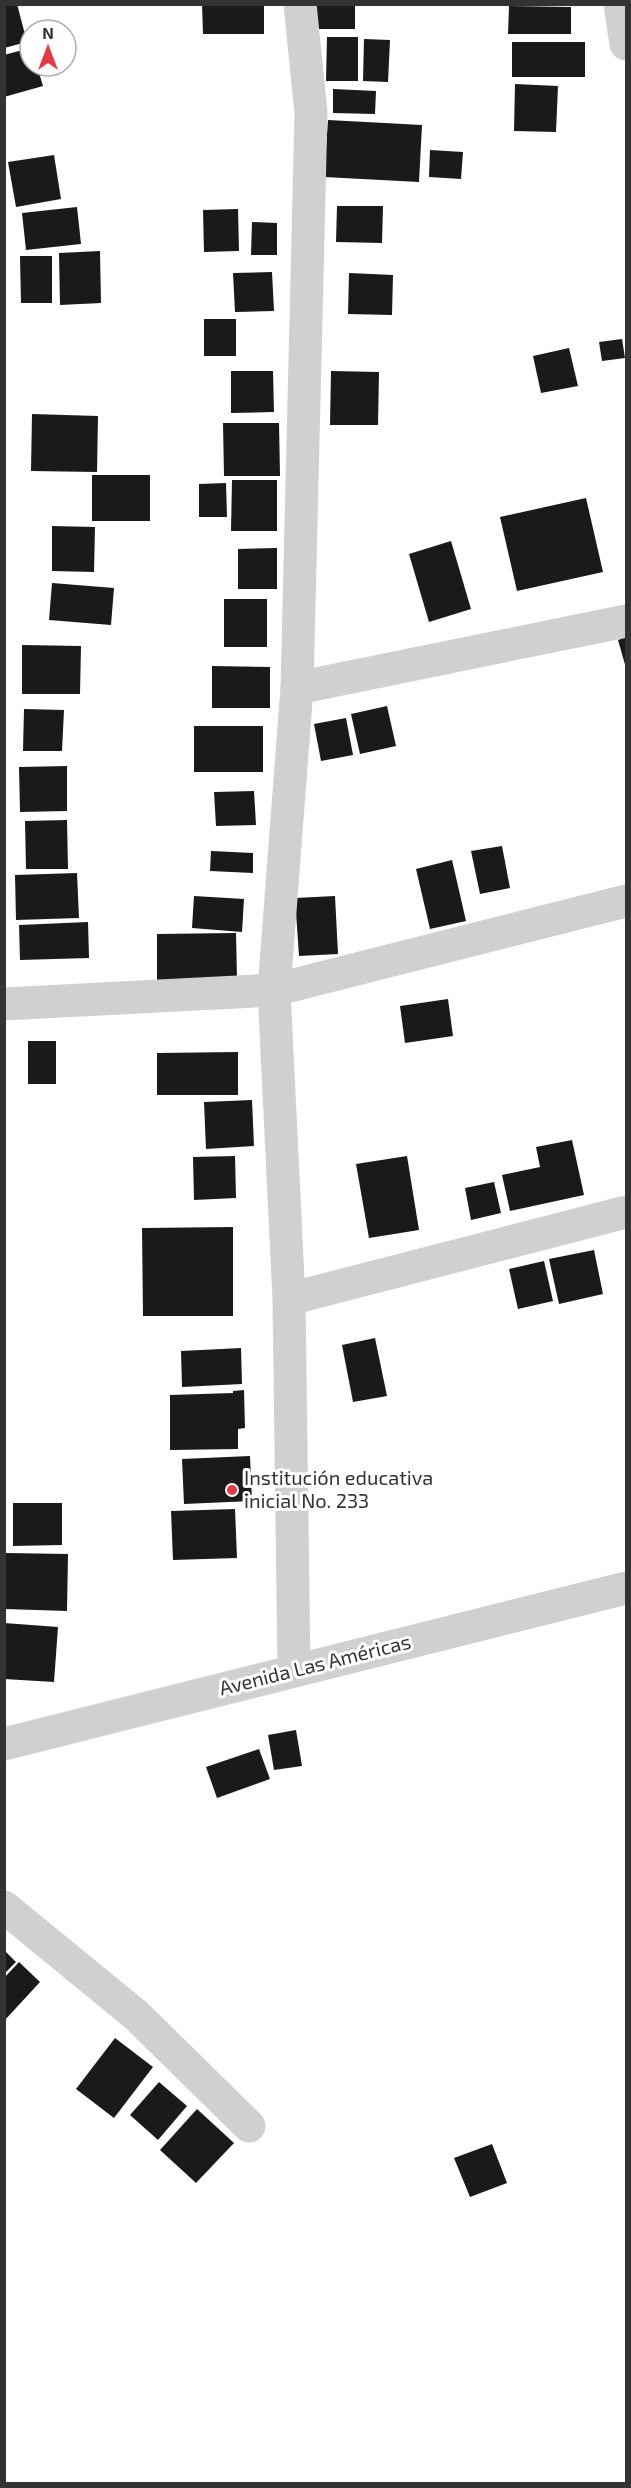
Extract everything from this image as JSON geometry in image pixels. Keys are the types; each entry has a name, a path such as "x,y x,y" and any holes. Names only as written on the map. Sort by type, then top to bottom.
{"street":[{"path":"294,1670 289,1299 273,990 297,688 311,113 300,4"},
{"path":"620,4 627,44"},
{"path":"297,688 627,621"},
{"path":"4,1004 273,990 627,901"},
{"path":"289,1299 627,1212"},
{"name":"Avenida Las Américas","path":"4,1744 627,1588"},
{"path":"4,1907 136,2015 249,2126"}],"building":[{"path":"4,4 17,4 21,18 18,18 18,44 4,48"},
{"path":"202,4 264,4 264,34 203,34"},
{"path":"315,4 355,4 355,29 314,29"},
{"path":"509,6 571,7 571,34 508,34"},
{"path":"327,37 358,37 358,81 326,81"},
{"path":"364,39 390,40 388,82 363,81"},
{"path":"512,42 585,42 585,77 512,77"},
{"path":"18,51 18,78 41,78 43,86 4,97 4,55"},
{"path":"515,84 558,86 556,132 514,131"},
{"path":"333,89 376,91 375,114 333,113"},
{"path":"328,120 422,125 419,182 324,177"},
{"path":"430,150 463,152 461,179 429,177"},
{"path":"54,155 61,199 16,207 8,162"},
{"path":"337,206 383,206 382,243 336,242"},
{"path":"77,207 81,244 26,250 22,213"},
{"path":"238,209 239,251 204,252 203,210"},
{"path":"252,222 277,223 277,255 251,255"},
{"path":"100,251 101,303 60,305 59,253"},
{"path":"20,256 52,256 52,303 21,303"},
{"path":"272,272 274,311 235,312 233,273"},
{"path":"349,273 393,275 392,315 348,314"},
{"path":"204,319 236,319 236,356 204,356"},
{"path":"622,339 625,358 602,361 599,342"},
{"path":"569,348 578,386 541,393 533,356"},
{"path":"231,371 273,371 274,412 231,413"},
{"path":"331,371 379,372 378,425 330,425"},
{"path":"32,414 98,416 97,472 31,471"},
{"path":"223,423 279,423 280,476 224,476"},
{"path":"92,475 150,475 150,521 92,521"},
{"path":"232,480 277,480 277,531 231,531"},
{"path":"226,483 227,517 199,517 199,484"},
{"path":"586,498 603,572 517,591 500,517"},
{"path":"52,526 95,527 94,572 52,571"},
{"path":"451,541 471,609 429,622 409,554"},
{"path":"277,548 277,589 238,589 238,549"},
{"path":"52,583 114,588 111,625 49,620"},
{"path":"224,599 267,599 267,647 224,647"},
{"path":"626,637 626,668 618,640"},
{"path":"22,645 81,646 80,694 22,694"},
{"path":"212,666 270,667 270,708 212,708"},
{"path":"387,706 396,746 360,754 351,714"},
{"path":"24,709 64,710 62,751 23,751"},
{"path":"346,718 353,755 321,761 314,724"},
{"path":"194,726 263,726 263,772 194,772"},
{"path":"67,766 67,811 20,812 19,767"},
{"path":"254,791 256,825 216,826 214,792"},
{"path":"67,820 68,869 26,869 25,821"},
{"path":"502,846 510,888 480,894 471,851"},
{"path":"211,851 253,853 253,873 210,871"},
{"path":"452,860 466,921 430,929 416,869"},
{"path":"77,873 79,918 16,920 15,875"},
{"path":"194,896 244,899 242,932 192,928"},
{"path":"335,896 338,954 299,956 295,898"},
{"path":"88,922 89,958 20,960 19,925"},
{"path":"236,933 237,979 157,980 157,934"},
{"path":"448,999 453,1036 405,1043 400,1006"},
{"path":"28,1041 56,1041 56,1084 28,1084"},
{"path":"238,1052 238,1095 157,1095 157,1053"},
{"path":"252,1100 254,1146 206,1149 204,1102"},
{"path":"572,1140 584,1195 510,1211 502,1175 540,1167 536,1147"},
{"path":"235,1156 236,1198 194,1200 193,1157"},
{"path":"407,1156 419,1230 369,1238 356,1164"},
{"path":"494,1182 501,1213 471,1220 465,1188"},
{"path":"233,1227 233,1316 143,1316 142,1228"},
{"path":"594,1250 603,1294 559,1304 549,1259"},
{"path":"544,1261 553,1301 518,1309 509,1269"},
{"path":"375,1338 387,1396 353,1402 342,1345"},
{"path":"241,1348 242,1384 182,1387 181,1351"},
{"path":"244,1390 245,1428 238,1429 238,1449 170,1450 170,1395 233,1393 233,1391"},
{"path":"250,1456 252,1501 184,1504 182,1459"},
{"path":"13,1503 62,1503 62,1545 13,1546"},
{"path":"235,1509 237,1558 173,1560 171,1511"},
{"path":"6,1553 68,1554 67,1611 5,1609"},
{"path":"4,1623 58,1627 54,1682 4,1679"},
{"path":"296,1730 302,1766 274,1770 268,1735"},
{"path":"259,1749 270,1779 217,1798 206,1767"},
{"path":"4,1950 16,1962 4,1974"},
{"path":"19,1962 40,1982 4,2021 4,1978"},
{"path":"115,2038 153,2067 114,2118 76,2089"},
{"path":"159,2082 187,2106 158,2140 130,2115"},
{"path":"197,2109 234,2143 196,2183 160,2150"},
{"path":"492,2144 507,2183 470,2197 454,2158"}],"place":[{"name":"Institución educativa inicial No. 233","path":"232,1490"}]}
